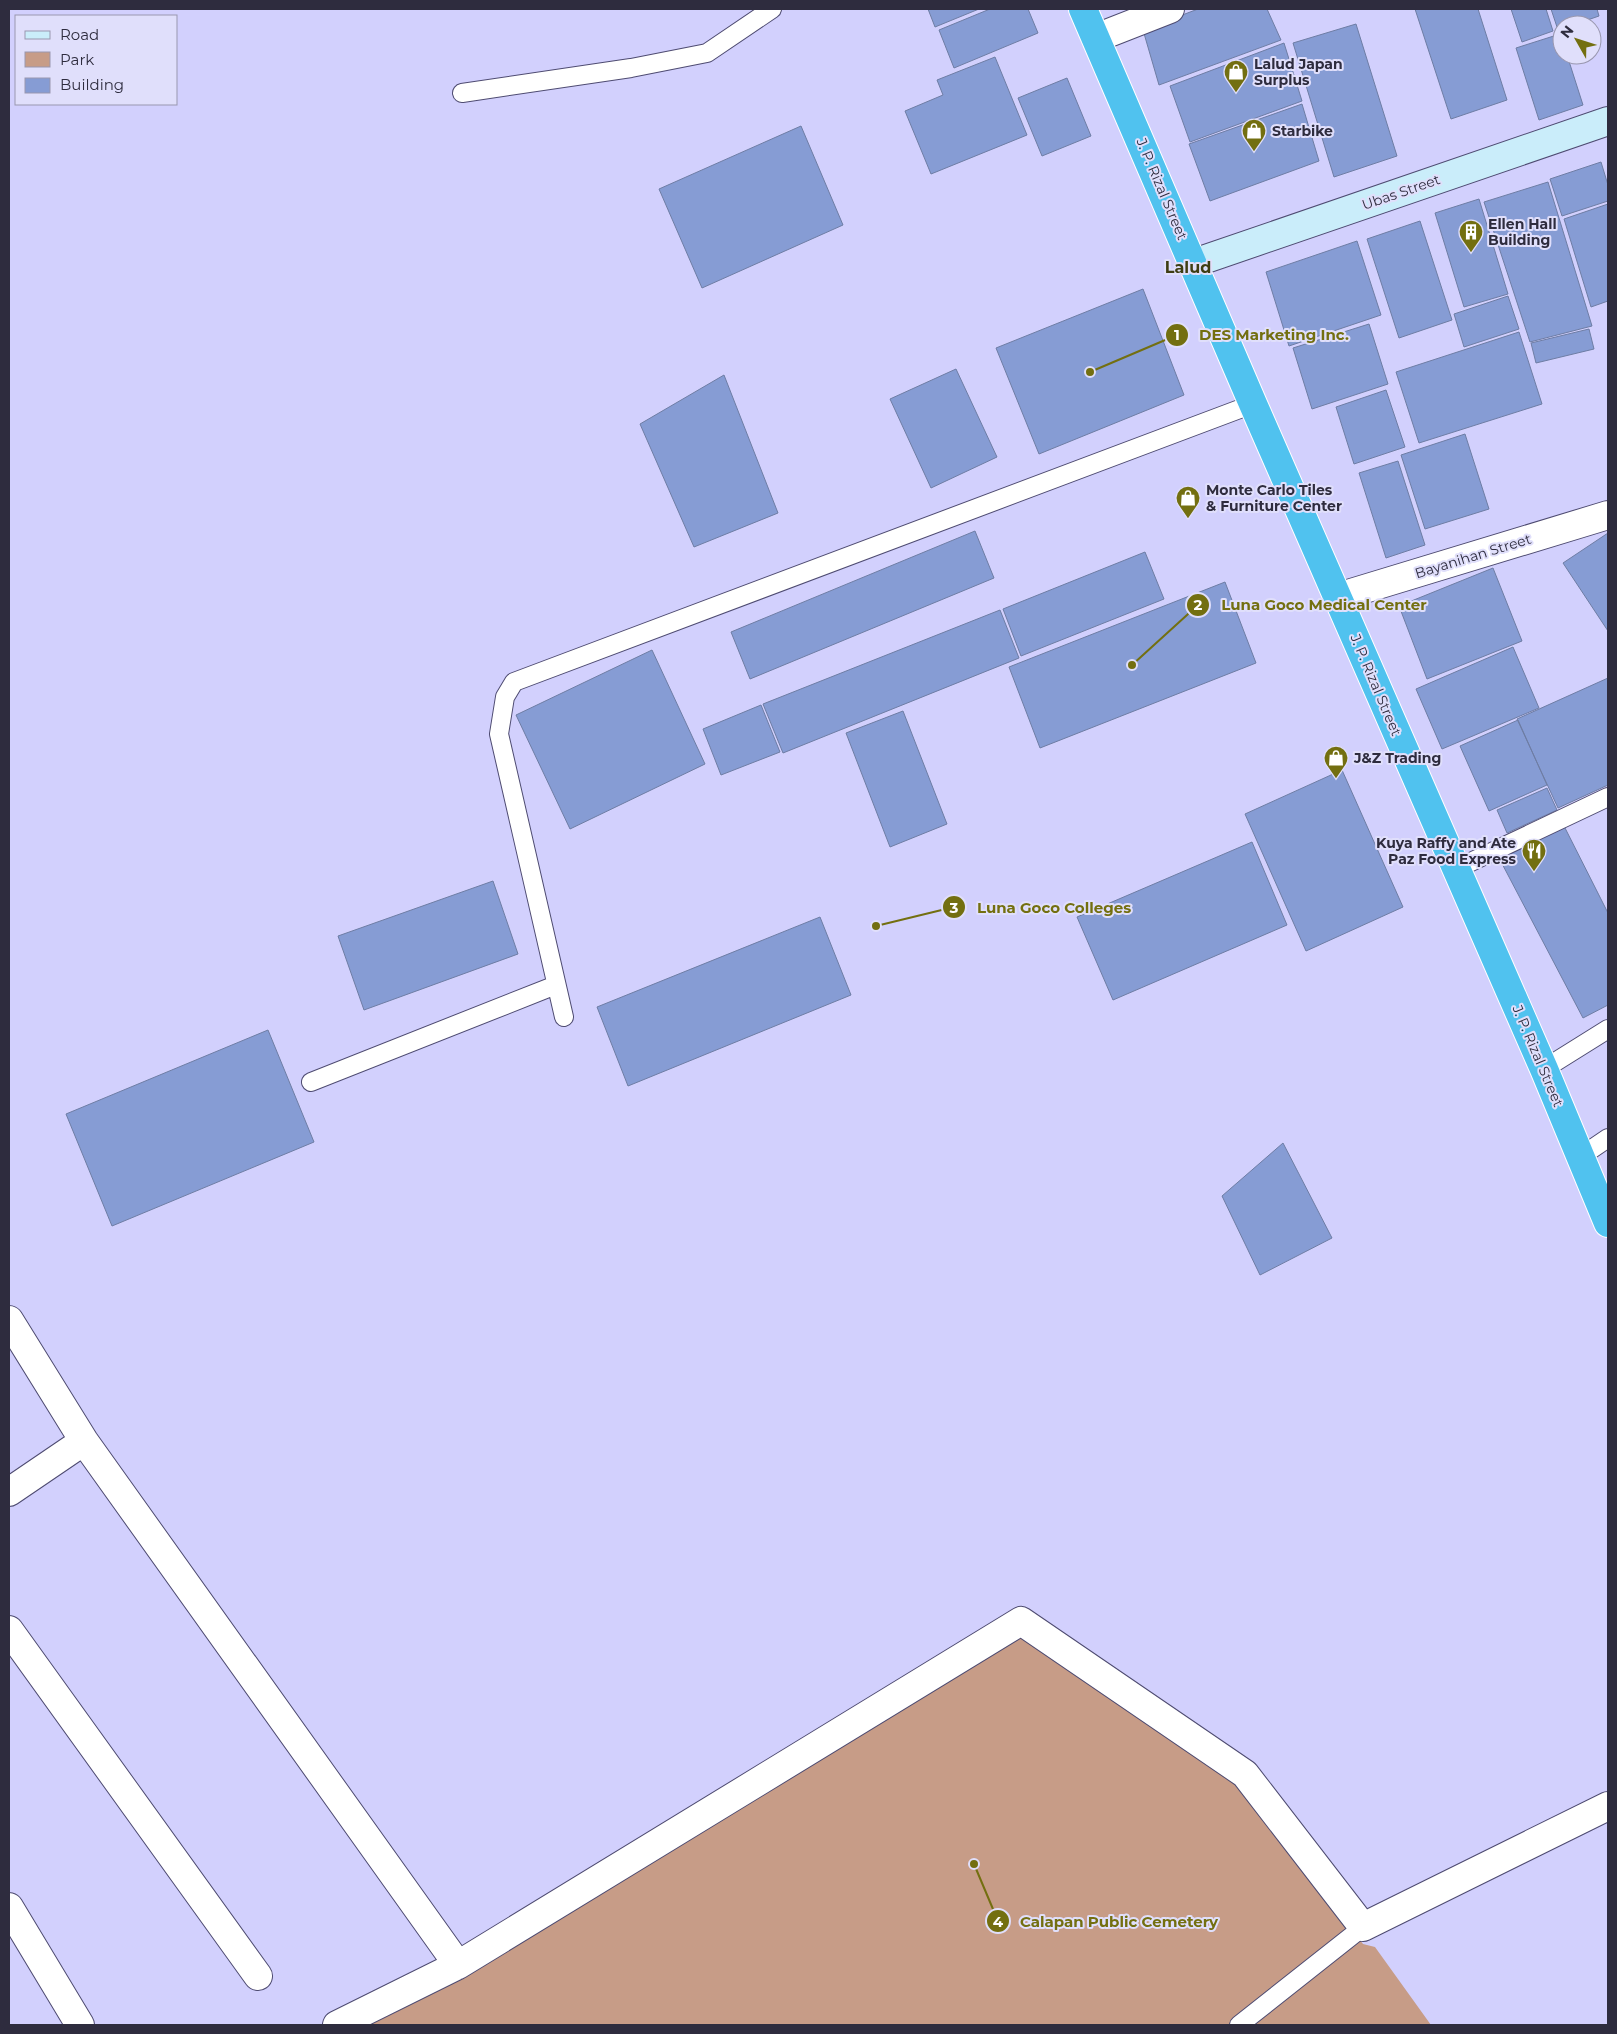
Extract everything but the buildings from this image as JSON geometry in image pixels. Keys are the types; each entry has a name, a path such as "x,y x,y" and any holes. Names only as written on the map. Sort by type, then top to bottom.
{"highway":[{"name":"J. P. Rizal Street","path":"1083,9 1194,263 1253,404 1544,1068 1608,1223"}],"street":[{"path":"1096,38 1170,9"},
{"name":"Ubas Street","path":"1194,263 1608,121"},
{"name":"Bayanihan Street","path":"1338,597 1608,515"},
{"path":"9,1320 84,1441 458,1965"},
{"path":"9,1492 84,1441"},
{"path":"337,2025 458,1965 1021,1621 1245,1774 1363,1927 1608,1806"},
{"path":"9,1630 258,1976"},
{"path":"9,1907 80,2025"}],"lane":[{"path":"462,93 632,68 707,53 772,9"},
{"path":"564,1017 499,734 505,697 514,682 1253,404"},
{"path":"1456,869 1608,797"},
{"path":"310,1082 556,985"},
{"path":"1544,1068 1608,1029"},
{"path":"1580,1157 1608,1138"},
{"path":"1239,2025 1363,1927"}],"green space":[{"path":"1024,1633 1243,1785 1363,1944 1375,1947 1431,2025 357,2025"}],"place":[{"name":"Lalud Japan Surplus","path":"1236,93"},
{"name":"Starbike","path":"1254,152"},
{"name":"Ellen Hall Building","path":"1471,253"},
{"name":"DES Marketing Inc.","path":"1090,372"},
{"name":"Monte Carlo Tiles & Furniture Center","path":"1188,519"},
{"name":"Luna Goco Medical Center","path":"1132,665"},
{"name":"J&Z Trading","path":"1336,779"},
{"name":"Kuya Raffy and Ate Paz Food Express","path":"1534,872"},
{"name":"Luna Goco Colleges","path":"876,926"},
{"name":"Calapan Public Cemetery","path":"974,1864"}],"district":[{"name":"Lalud","path":"1188,267"}]}
